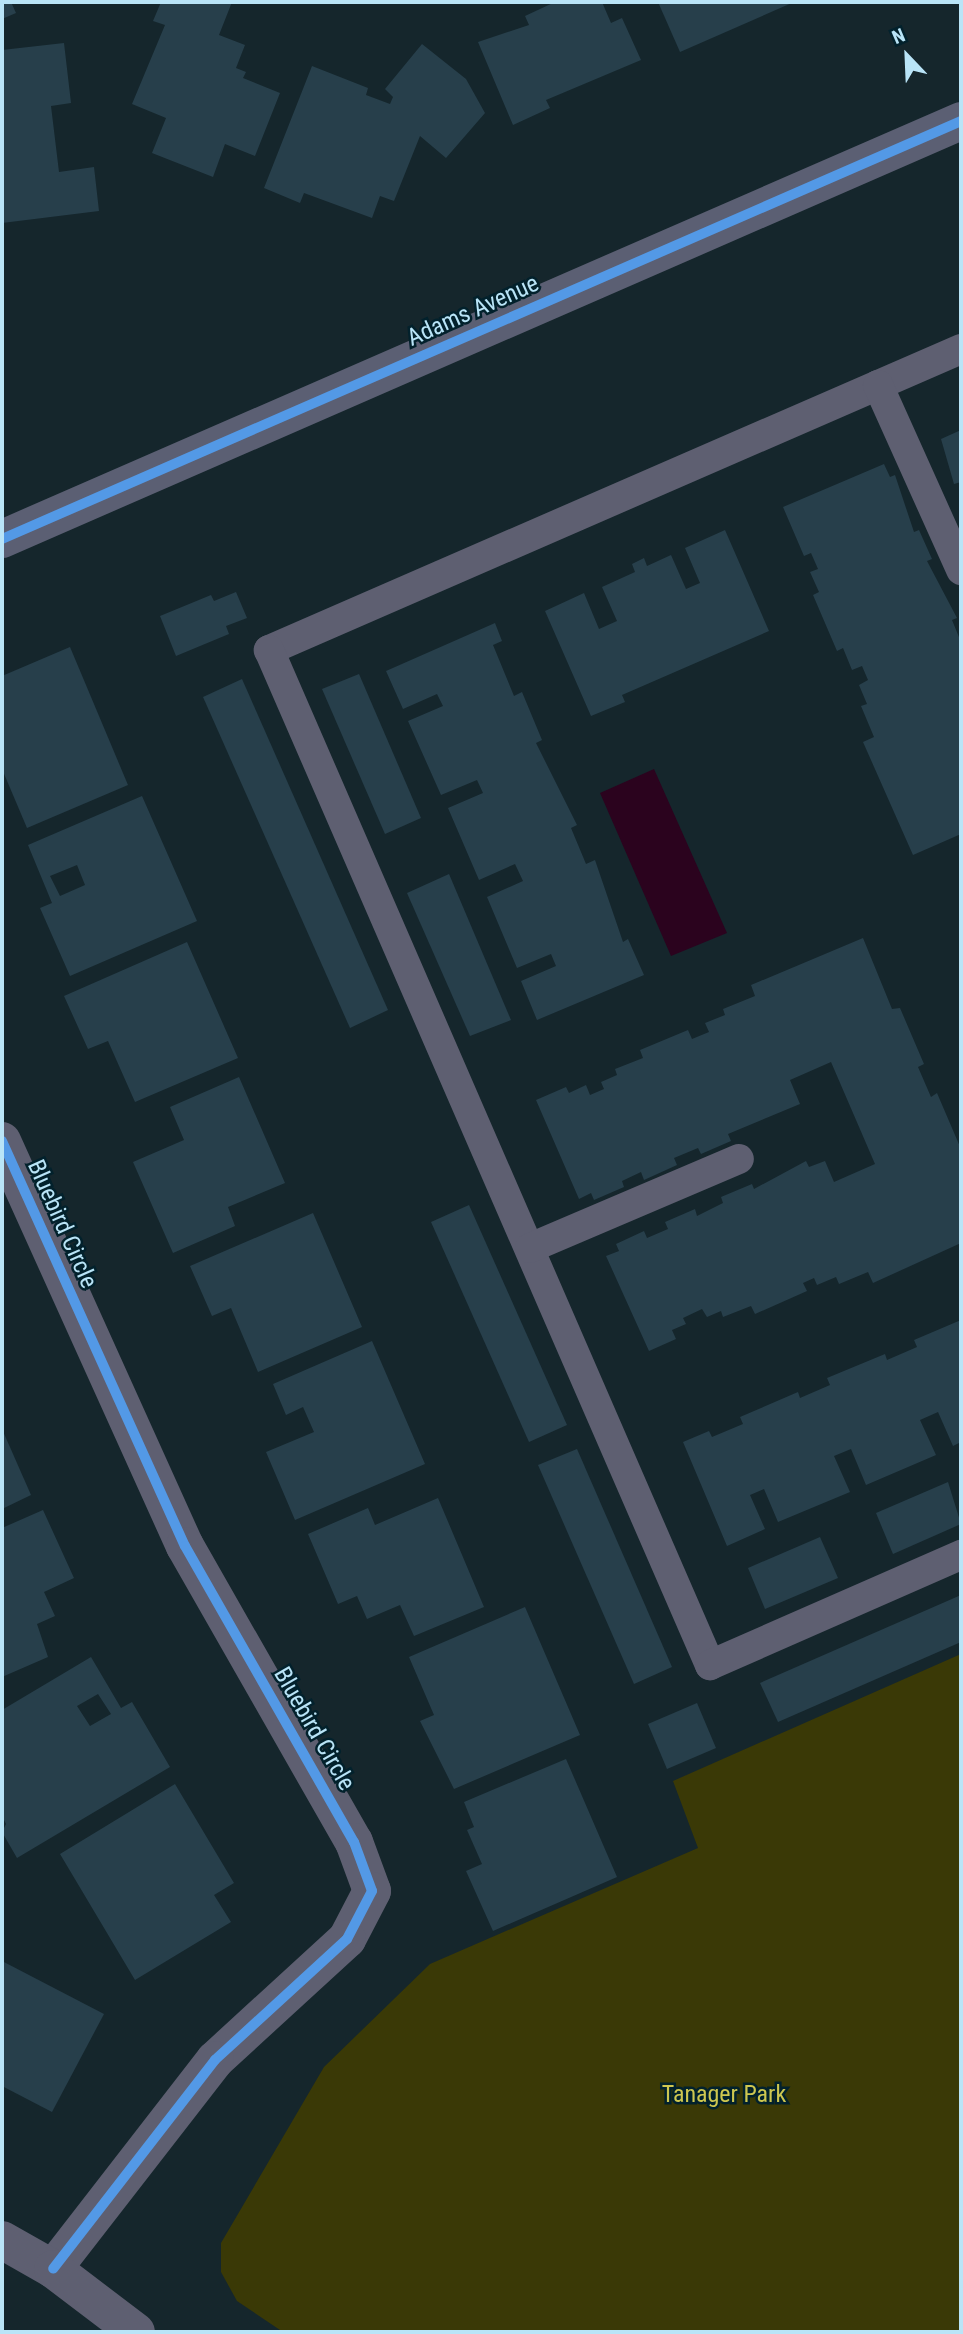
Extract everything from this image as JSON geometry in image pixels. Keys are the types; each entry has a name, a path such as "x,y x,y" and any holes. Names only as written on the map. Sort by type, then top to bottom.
{"main road":[{"name":"Adams Avenue","path":"2,539 961,121"}],"street":[{"name":"Bluebird Circle","path":"2,1141 185,1546 354,1842 372,1891 347,1938 215,2060 53,2269"},
{"path":"2,2240 53,2269 136,2332"}],"lane":[{"path":"961,349 269,650 710,1665 961,1555"},
{"path":"878,385 961,570"},
{"path":"530,1248 739,1160"}],"green space":[{"name":"Tanager Park","path":"961,1654 961,2332 283,2332 237,2301 221,2272 221,2243 324,2067 430,1964 698,1848 673,1781"}],"shaded area":[{"path":"654,769 727,933 671,956 600,793"}],"building":[{"path":"2,2 11,2 16,13 2,19"},
{"path":"161,2 232,2 219,35 245,45 236,68 246,72 243,78 280,93 255,156 225,144 213,177 152,153 166,118 132,104 165,25 153,21"},
{"path":"555,2 602,2 611,23 622,18 641,60 546,100 550,108 513,125 478,42 529,25 525,16"},
{"path":"658,2 794,2 680,52"},
{"path":"64,43 71,103 51,106 59,172 94,167 99,211 2,223 2,50"},
{"path":"422,44 466,79 485,113 446,158 420,136 394,201 380,196 372,218 304,193 300,203 264,188 312,66 368,88 366,95 390,104 393,97 385,89"},
{"path":"961,430 961,482 954,484 941,439"},
{"path":"884,464 890,477 895,475 914,532 919,530 932,559 927,561 957,618 952,620 961,642 961,834 913,855 863,742 874,737 861,706 867,704 859,685 868,680 862,666 852,670 843,648 837,651 813,595 819,592 810,572 818,569 811,553 804,556 783,507"},
{"path":"725,530 769,631 622,695 625,702 591,716 545,611 584,593 599,629 617,621 602,587 635,572 632,564 644,558 647,566 671,555 686,589 700,583 685,548"},
{"path":"236,592 247,618 226,626 229,634 176,656 160,616 211,595 214,601"},
{"path":"495,623 502,641 493,645 514,696 522,692 542,740 536,743 577,825 571,828 586,864 595,860 623,942 628,939 644,975 537,1020 521,981 556,966 551,954 517,968 487,897 523,881 515,864 479,880 448,808 483,793 477,780 441,795 408,721 443,706 437,694 403,709 386,671"},
{"path":"70,647 128,785 27,828 2,769 2,676"},
{"path":"359,674 421,818 385,834 322,689"},
{"path":"242,679 388,1010 350,1028 203,697"},
{"path":"142,796 197,921 70,976 40,908 52,903 28,845","holes":["77,865 85,885 60,896 50,876"]},
{"path":"449,874 511,1020 470,1036 407,893"},
{"path":"863,938 892,1009 900,1008 924,1064 918,1067 931,1097 937,1093 961,1149 961,1243 873,1283 868,1272 839,1284 836,1277 817,1285 814,1278 803,1283 807,1291 755,1314 751,1306 723,1317 721,1311 707,1317 702,1309 683,1318 686,1324 672,1330 676,1339 649,1351 606,1256 619,1251 616,1244 644,1231 647,1238 668,1229 665,1222 695,1209 697,1216 723,1203 721,1197 752,1184 754,1189 806,1161 809,1167 825,1161 834,1182 875,1164 831,1062 790,1080 800,1104 728,1134 731,1141 701,1154 698,1148 674,1158 677,1165 644,1180 641,1172 622,1181 624,1187 594,1200 591,1193 579,1199 536,1100 566,1087 569,1093 586,1085 590,1095 604,1089 601,1082 617,1075 615,1069 643,1058 640,1050 688,1030 692,1039 709,1032 705,1023 725,1015 723,1009 755,996 751,985"},
{"path":"187,942 238,1058 135,1102 108,1041 88,1049 64,996"},
{"path":"239,1077 285,1183 228,1207 235,1226 173,1253 133,1162 184,1140 170,1107"},
{"path":"469,1205 567,1425 529,1442 431,1222"},
{"path":"313,1213 362,1327 258,1372 231,1308 212,1316 190,1266"},
{"path":"961,1320 961,1442 953,1446 938,1412 920,1420 936,1455 866,1485 851,1449 834,1456 850,1492 778,1522 764,1489 750,1495 765,1529 727,1546 683,1442 709,1431 712,1437 743,1424 740,1417 798,1392 800,1398 830,1385 827,1378 885,1354 887,1360 917,1347 914,1340"},
{"path":"372,1341 425,1464 295,1520 266,1452 314,1432 303,1407 286,1415 273,1384"},
{"path":"2,1429 31,1495 2,1509"},
{"path":"577,1449 672,1667 634,1684 538,1465"},
{"path":"948,1482 961,1524 893,1554 876,1513"},
{"path":"438,1498 484,1607 414,1636 400,1605 367,1619 357,1596 338,1604 308,1534 368,1508 375,1525"},
{"path":"43,1510 74,1578 44,1592 55,1616 37,1624 48,1657 2,1677 2,1528"},
{"path":"820,1537 838,1578 765,1609 748,1568"},
{"path":"961,1595 961,1642 778,1722 760,1683"},
{"path":"525,1607 580,1735 454,1789 420,1721 434,1715 409,1657"},
{"path":"91,1657 121,1708 132,1702 170,1767 17,1858 2,1832 6,1824 2,1816 2,1710","holes":["98,1694 111,1714 90,1726 77,1706"]},
{"path":"697,1703 716,1748 667,1769 648,1724"},
{"path":"566,1759 617,1877 493,1931 466,1871 482,1864 467,1830 474,1827 464,1802"},
{"path":"175,1784 234,1883 214,1895 231,1922 135,1980 60,1854"},
{"path":"2,1961 104,2014 52,2112 2,2086"}],"cycle path":[{"path":"2,539 961,121"},
{"path":"2,1141 185,1546 354,1842 372,1891 347,1939 215,2060 53,2269"}]}
